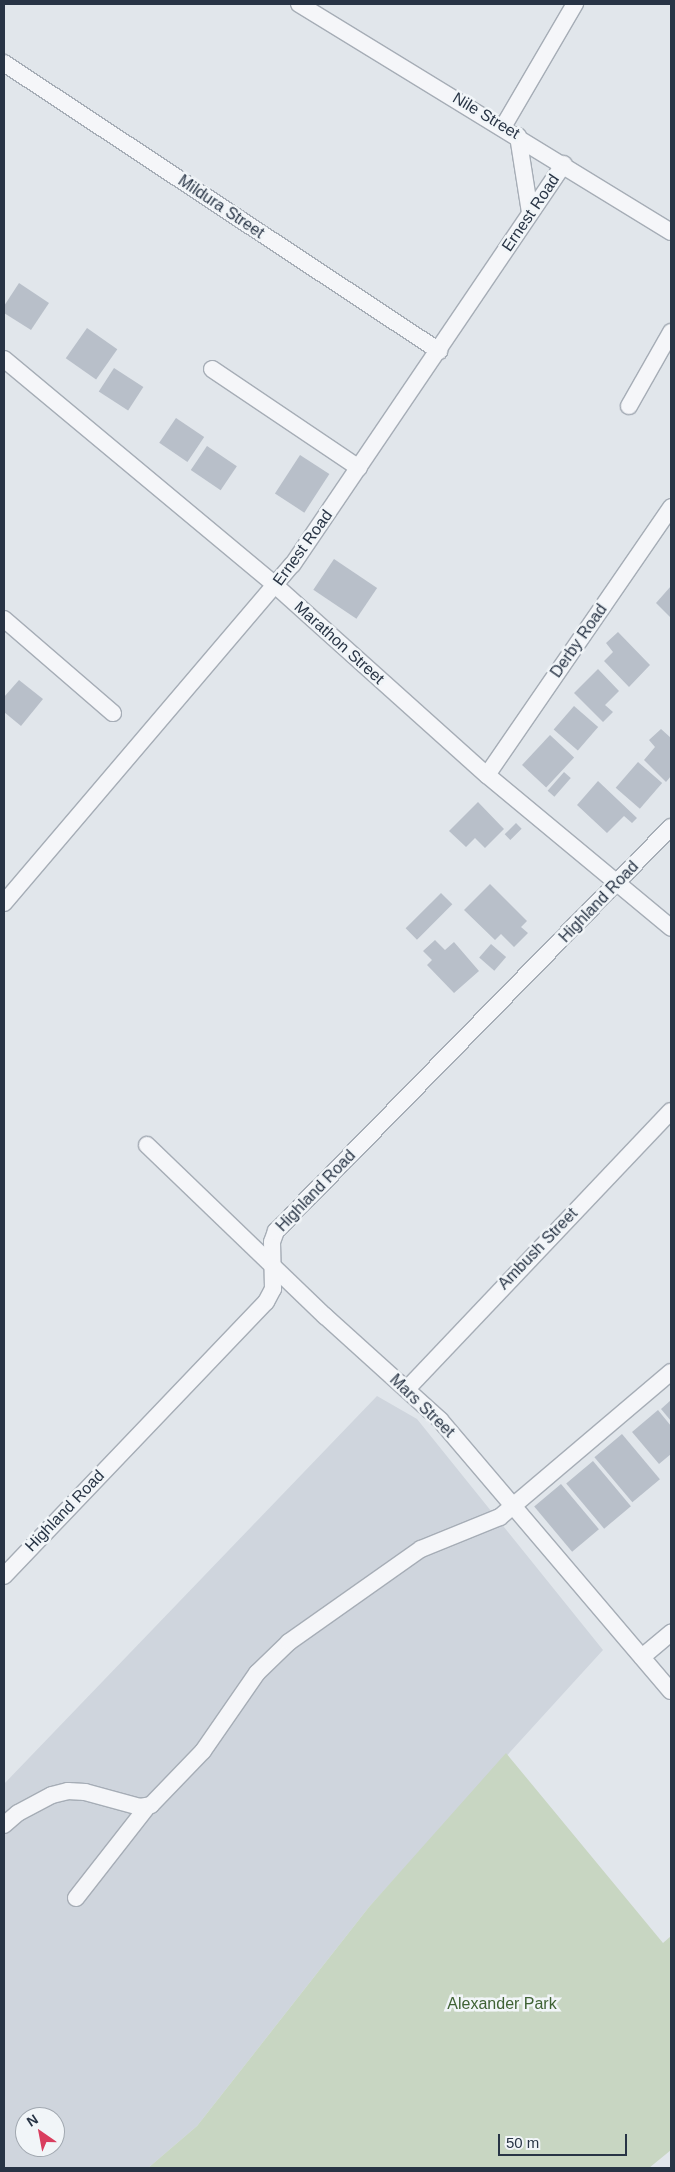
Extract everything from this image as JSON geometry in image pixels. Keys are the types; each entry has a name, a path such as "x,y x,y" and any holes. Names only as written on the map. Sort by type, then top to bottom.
{"street":[{"name":"Nile Street","path":"299,4 564,164 671,232"},
{"path":"503,127 575,4"},
{"name":"Mildura Street","path":"4,63 439,352"},
{"path":"518,136 530,214"},
{"name":"Ernest Road","path":"6,897 276,586 439,352 564,164"},
{"path":"629,406 671,332"},
{"name":"Marathon Street","path":"4,359 276,586 487,775 671,928"},
{"path":"212,370 359,468"},
{"name":"Derby Road","path":"487,775 671,507"},
{"path":"4,620 113,712"},
{"name":"Highland Road","path":"4,1576 260,1308 273,1288 272,1242 276,1231 619,883 671,827"},
{"name":"Ambush Street","path":"407,1389 671,1111"},
{"name":"Mars Street","path":"147,1145 274,1268 440,1420 671,1691"},
{"path":"4,1825 18,1813 52,1795 68,1791 85,1792 140,1807 148,1806 161,1799 191,1765 242,1691 289,1642 421,1549 483,1526 500,1517 671,1372"},
{"path":"642,1657 671,1633"},
{"path":"76,1898 148,1806"}],"shaded area":[{"path":"377,1396 417,1419 603,1650 369,1907 197,2126 148,2168 4,2168 4,1784"}],"green space":[{"name":"Alexander Park","path":"506,1753 663,1943 671,1936 671,2150 649,2168 148,2168 197,2126 369,1907"}],"building":[{"path":"19,283 49,303 31,330 4,313 4,306"},
{"path":"87,328 117,349 96,380 66,358"},
{"path":"114,368 143,387 128,411 99,391"},
{"path":"176,418 204,437 187,462 159,443"},
{"path":"207,446 237,466 221,490 191,470"},
{"path":"300,455 329,474 304,513 275,494"},
{"path":"334,559 377,588 356,619 313,590"},
{"path":"671,586 671,618 656,603"},
{"path":"618,632 650,665 629,687 604,661 613,652 606,643"},
{"path":"598,669 619,691 605,705 613,712 603,722 574,693"},
{"path":"19,680 43,699 21,726 4,712 4,697"},
{"path":"574,706 598,727 578,750 554,729"},
{"path":"661,729 671,738 671,776 666,782 644,760 655,747 649,740"},
{"path":"550,735 574,758 546,787 522,765"},
{"path":"638,762 662,783 640,809 616,788"},
{"path":"564,772 571,778 554,797 548,791"},
{"path":"598,781 637,818 632,823 624,816 607,833 577,805"},
{"path":"478,802 504,829 485,848 475,838 466,847 449,831"},
{"path":"516,823 522,829 510,840 505,834"},
{"path":"490,884 527,921 521,927 528,933 514,947 501,934 495,940 464,910"},
{"path":"441,893 452,904 417,940 406,928"},
{"path":"435,940 445,950 454,942 479,971 454,993 427,965 432,960 423,951"},
{"path":"491,944 506,957 494,971 479,958"},
{"path":"671,1400 671,1421 661,1409"},
{"path":"658,1410 671,1426 671,1454 659,1464 632,1432"},
{"path":"622,1434 660,1479 632,1502 594,1457"},
{"path":"593,1461 631,1506 604,1529 566,1483"},
{"path":"561,1484 599,1529 572,1552 534,1506"}]}
